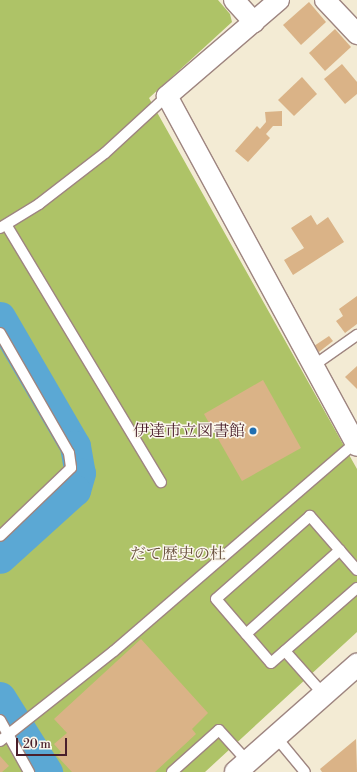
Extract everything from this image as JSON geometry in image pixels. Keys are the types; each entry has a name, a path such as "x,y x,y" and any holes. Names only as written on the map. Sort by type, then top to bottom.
{"street":[{"path":"234,0 254,22"},
{"path":"279,0 167,96 356,444"},
{"path":"325,0 357,34"},
{"path":"242,767 357,665"}],"lane":[{"path":"161,482 3,227 105,152 167,96"},
{"path":"0,333 69,453 71,468 0,536"},
{"path":"313,366 357,335"},
{"path":"4,739 114,651 356,444"},
{"path":"357,570 310,516 216,599 271,663 357,588"},
{"path":"246,634 340,550"},
{"path":"285,651 324,695"},
{"path":"0,720 4,739 29,772"},
{"path":"172,772 219,730 242,767"},
{"path":"276,737 305,772"}],"green space":[{"name":"だて歴史の杜","path":"0,0 218,0 230,14 232,22 149,98 357,469 357,632 205,772 0,772"}],"building":[{"path":"309,2 326,22 301,45 283,25"},
{"path":"335,29 351,47 325,71 309,53"},
{"path":"342,64 357,82 357,94 345,104 324,79"},
{"path":"302,77 317,94 294,116 278,100"},
{"path":"282,111 282,126 273,126 266,134 270,138 248,162 235,151 257,126 260,129 266,122 265,112"},
{"path":"311,215 317,225 328,217 344,242 293,275 284,260 304,248 291,228"},
{"path":"357,296 357,324 345,333 336,321 343,316 339,309"},
{"path":"329,336 333,341 319,352 314,346"},
{"path":"357,366 357,389 345,377"},
{"name":"伊達市立図書館","path":"263,380 301,448 242,481 204,414"},
{"path":"141,639 208,713 192,729 196,734 155,772 72,772 57,756 61,752 54,744 67,733 54,719"},
{"path":"356,739 357,772 322,772 320,769"},
{"path":"0,756 9,766 2,772 0,772"}],"waterway":[{"path":"0,317 75,446 80,473 75,490 0,558"},
{"path":"0,697 47,772"}],"place":[{"name":"伊達市立図書館","path":"253,431"}]}
